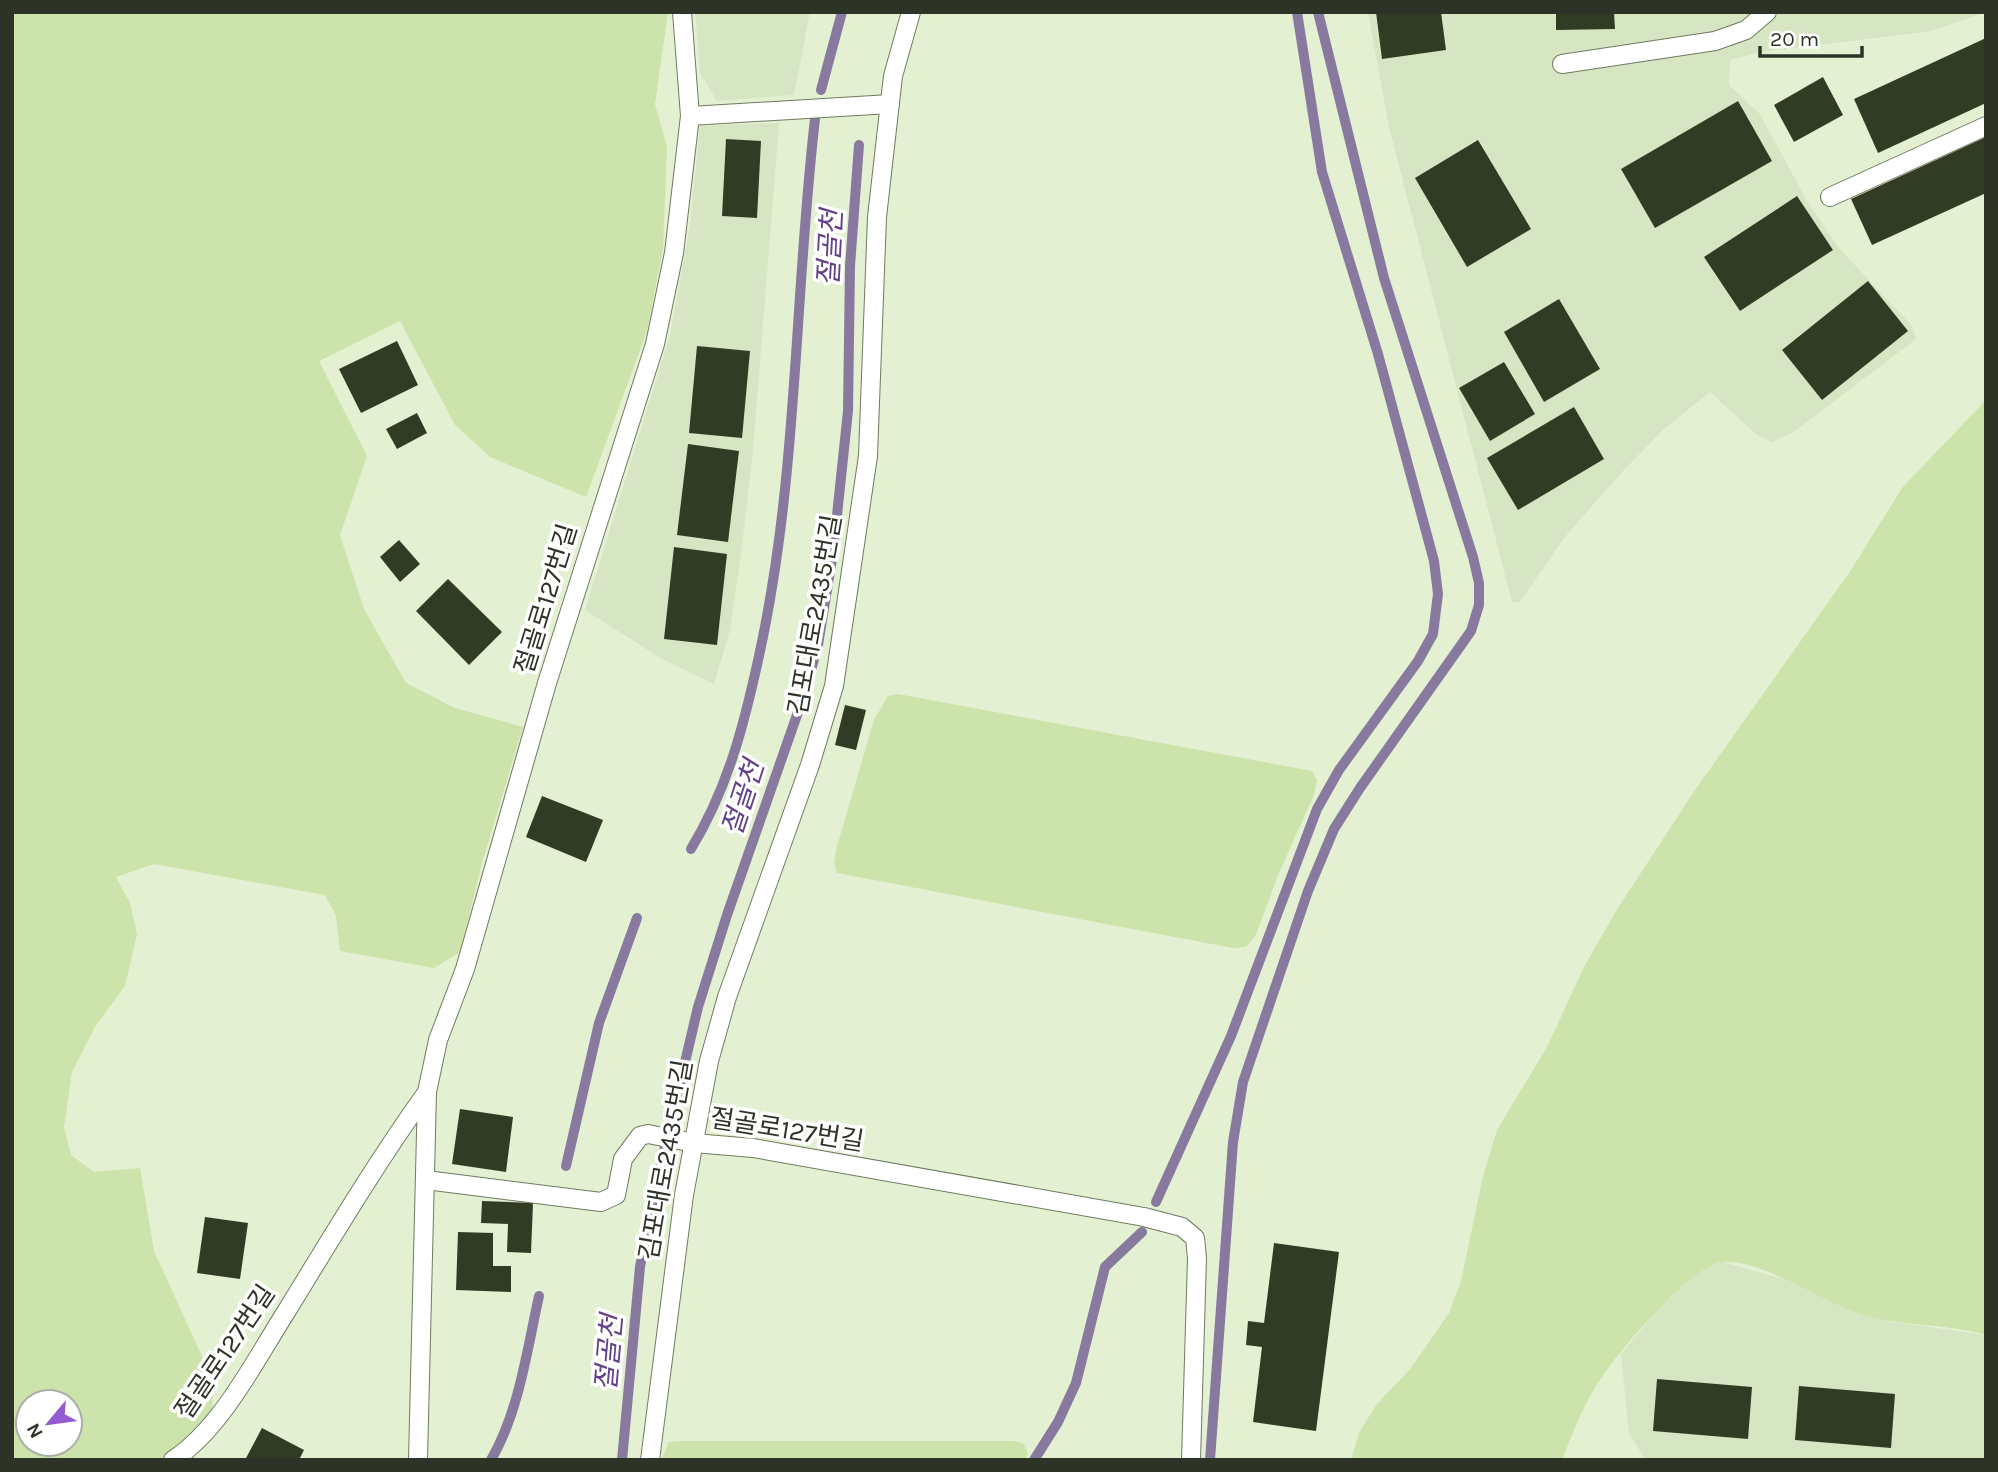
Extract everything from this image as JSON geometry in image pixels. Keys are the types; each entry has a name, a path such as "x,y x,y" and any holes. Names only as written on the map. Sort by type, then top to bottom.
{"lane":[{"name":"절골로127번길","path":"418,1460 427,1092 438,1040 465,969 547,682 655,344 674,253 690,116 682,12"},
{"name":"김포대로2435번길","path":"650,1460 689,1142 727,997 810,765 834,686 868,456 877,217 892,76 911,12"},
{"path":"1562,64 1715,41 1746,30 1768,12"},
{"path":"690,116 890,104"},
{"path":"1830,197 1986,126"},
{"name":"절골로127번길","path":"173,1460 198,1439 243,1381 377,1162 427,1092"},
{"name":"절골로127번길","path":"426,1180 601,1202 616,1195 623,1158 633,1141 648,1134 689,1142 753,1148 1144,1217 1182,1227 1195,1238 1197,1258 1191,1460"}],"shaded area":[{"path":"12,12 668,12 655,104 667,147 663,249 647,331 586,497 490,457 455,425 400,321 319,361 367,456 340,535 364,609 406,683 455,708 523,727 482,863 460,952 434,968 340,951 336,916 325,895 154,864 116,877 130,903 137,934 125,986 96,1025 72,1072 64,1127 71,1155 94,1172 140,1168 154,1251 211,1376 213,1410 179,1448 162,1460 12,1460"},
{"path":"695,12 810,12 794,95 717,101 700,73"},
{"path":"1368,12 1986,12 1931,31 1762,52 1730,60 1729,85 1760,114 1807,201 1838,247 1912,326 1916,339 1792,433 1771,442 1757,435 1710,392 1664,429 1622,472 1564,538 1520,602 1512,602 1389,127"},
{"path":"779,123 753,450 741,555 730,630 714,684 662,659 585,610 670,335 690,225 700,126"},
{"path":"1986,400 1986,1335 1860,1314 1755,1267 1722,1262 1693,1277 1658,1309 1626,1346 1591,1394 1562,1460 1351,1460 1359,1433 1376,1405 1411,1368 1449,1313 1461,1281 1483,1176 1497,1130 1547,1047 1584,967 1616,911 1695,790 1851,570 1902,488"},
{"path":"898,694 1312,771 1317,780 1314,795 1279,873 1255,937 1246,947 1233,948 837,873 834,863 836,850 874,720 888,696"},
{"path":"1723,1262 1784,1279 1858,1313 1887,1321 1986,1335 1986,1460 1646,1460 1629,1434 1621,1354 1658,1309 1695,1274 1709,1265"},
{"path":"1014,1441 1024,1444 1028,1454 1025,1460 661,1460 669,1442"}],"building":[{"path":"1376,12 1441,12 1446,50 1382,59"},
{"path":"1556,12 1614,12 1615,29 1556,30"},
{"path":"1986,38 1986,103 1878,153 1854,99"},
{"path":"1823,77 1843,115 1794,142 1774,105"},
{"path":"1738,101 1772,161 1655,228 1621,169"},
{"path":"1986,137 1986,193 1872,245 1851,199"},
{"path":"726,139 761,141 757,218 722,216"},
{"path":"1478,140 1531,229 1467,267 1415,178"},
{"path":"1797,196 1833,250 1740,311 1704,257"},
{"path":"1868,281 1908,331 1822,400 1782,350"},
{"path":"1559,299 1600,369 1544,402 1504,332"},
{"path":"397,341 418,385 361,413 339,369"},
{"path":"697,346 750,351 742,438 689,433"},
{"path":"1504,362 1535,414 1490,441 1459,388"},
{"path":"1574,407 1604,459 1518,510 1487,458"},
{"path":"417,413 427,433 397,449 386,429"},
{"path":"688,444 739,451 728,542 677,535"},
{"path":"399,540 420,564 400,582 380,557"},
{"path":"674,547 727,554 717,645 664,639"},
{"path":"448,579 502,632 469,665 416,611"},
{"path":"845,705 866,710 856,750 835,745"},
{"path":"542,796 603,820 586,862 526,837"},
{"path":"460,1109 513,1117 506,1172 452,1164"},
{"path":"482,1201 533,1203 531,1253 507,1252 508,1224 481,1223"},
{"path":"205,1217 248,1223 240,1279 197,1273"},
{"path":"458,1232 493,1233 493,1266 511,1266 511,1292 456,1290"},
{"path":"1274,1243 1339,1252 1316,1431 1253,1422 1262,1347 1246,1345 1248,1321 1264,1323"},
{"path":"1657,1379 1752,1387 1748,1439 1653,1431"},
{"path":"1799,1386 1895,1394 1891,1448 1795,1440"},
{"path":"262,1428 304,1450 299,1460 245,1460"}],"waterway":[{"path":"821,90 842,12"},
{"path":"1156,1202 1231,1036 1317,809 1339,770 1418,661 1433,634 1438,594 1434,561 1378,354 1322,172 1297,12"},
{"path":"1210,1460 1233,1142 1243,1082 1308,891 1334,829 1471,631 1479,605 1479,583 1473,557 1384,278 1318,12"},
{"path":"691,849 715,803 741,731 772,589 788,455 815,119"},
{"name":"절골천","path":"622,1460 640,1267 657,1181 698,1007 727,915 804,695 818,645 833,553 848,411 850,266 859,145"},
{"path":"566,1166 599,1023 637,918"},
{"path":"1034,1460 1058,1422 1076,1383 1105,1267 1142,1232"},
{"path":"491,1460 509,1422 539,1296"}]}
